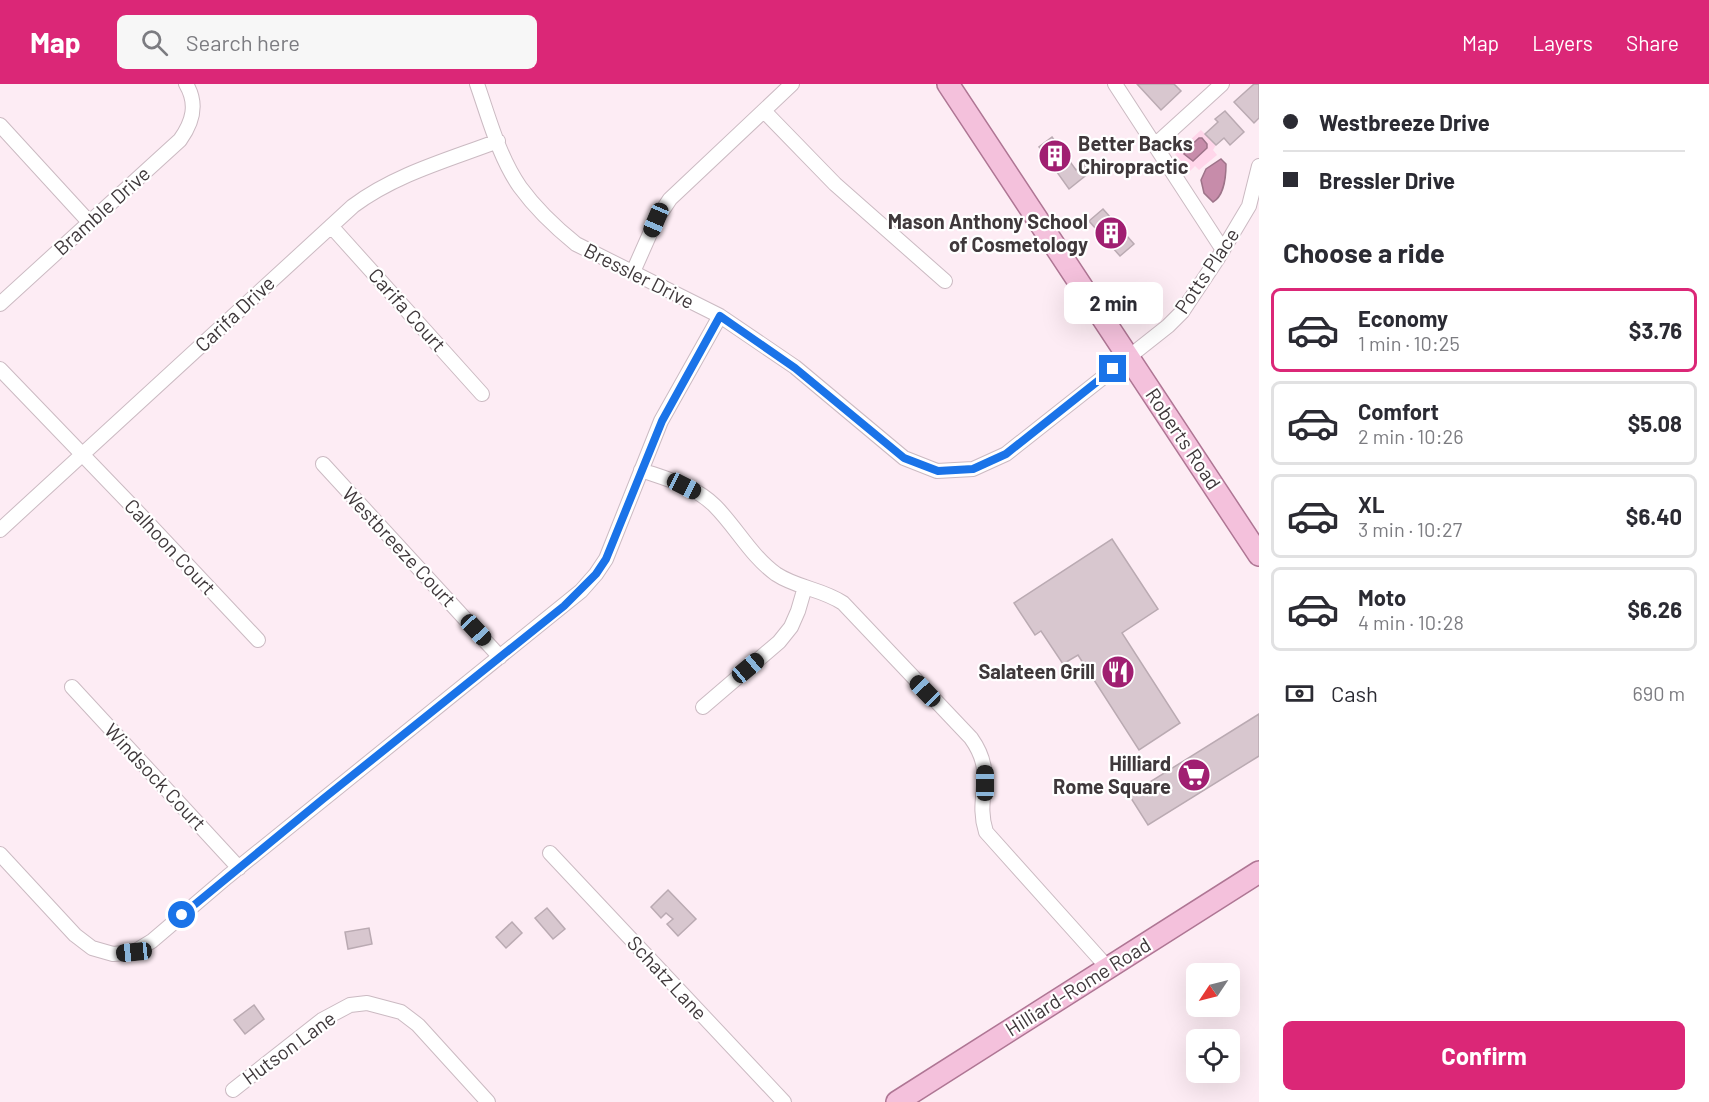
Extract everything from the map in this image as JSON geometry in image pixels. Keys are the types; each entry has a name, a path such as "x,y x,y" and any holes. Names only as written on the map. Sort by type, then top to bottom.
{"main road":[{"name":"Roberts Road","path":"948,84 1259,555"},
{"name":"Hilliard-Rome Road","path":"897,1102 1259,872"}],"street":[{"name":"Bramble Drive","path":"0,304 180,140 190,126 194,110 186,84"},
{"name":"Bressler Drive","path":"477,84 498,141 519,186 556,228 576,244 720,316 795,368 904,458 938,471 973,469 1006,454 1128,357"},
{"path":"633,272 656,220 670,199 792,84"},
{"path":"1115,84 1223,250"},
{"path":"1155,145 1212,87"},
{"path":"764,111 835,184 945,281"},
{"path":"0,124 89,222"},
{"name":"Carifa Drive","path":"0,530 361,200 385,184 498,141"},
{"name":"Potts Place","path":"1128,357 1182,312 1249,206 1259,166"},
{"name":"Carifa Court","path":"331,226 482,394"},
{"path":"0,854 75,935 92,948 113,954 134,952 152,941 564,606 596,574 613,545 662,421 720,316"},
{"name":"Calhoon Court","path":"0,369 258,640"},
{"name":"Westbreeze Court","path":"323,464 500,657"},
{"path":"641,470 701,494 715,506 762,562 788,581 830,594 843,603 971,738 980,750 985,764 984,794 981,806 986,832 1108,968"},
{"path":"703,707 779,642 791,627 805,586"},
{"name":"Windsock Court","path":"72,687 239,868"},
{"name":"Schatz Lane","path":"550,853 784,1102"},
{"name":"Hutson Lane","path":"232,1090 322,1020 350,1005 367,1003 382,1005 400,1012 418,1025 488,1102"}],"shaded area":[{"path":"1201,130 1216,145 1213,150 1217,155 1199,170 1195,166 1190,171 1175,154"},
{"path":"1199,138 1207,144 1207,148 1193,161 1184,154"},
{"path":"1221,159 1226,164 1225,180 1220,195 1213,202 1204,193 1201,180 1206,169"}],"building":[{"path":"1137,84 1174,84 1181,91 1161,110"},
{"path":"1254,84 1259,84 1259,118 1254,123 1234,102"},
{"path":"1225,111 1244,132 1230,145 1224,138 1216,145 1205,134 1218,122 1215,119"},
{"name":"Better Backs Chiropractic","path":"1052,137 1076,170 1084,164 1090,172 1069,189 1039,147"},
{"name":"Mason Anthony School of Cosmetology","path":"1103,209 1134,244 1120,256 1089,221"},
{"path":"1112,539 1158,609 1122,633 1180,723 1139,750 1078,655 1063,664 1041,631 1035,635 1014,603"},
{"name":"Hilliard Rome Square","path":"1259,714 1259,756 1148,825 1129,795"},
{"path":"668,890 696,919 678,936 667,924 673,919 666,913 661,918 651,907"},
{"path":"547,908 565,929 553,939 535,918"},
{"path":"512,922 522,933 506,948 496,937"},
{"path":"369,928 372,944 348,949 345,932"},
{"path":"254,1005 264,1019 245,1034 234,1020"}],"place":[{"name":"Better Backs Chiropractic","path":"1055,156"},
{"name":"Mason Anthony School of Cosmetology","path":"1111,233"},
{"name":"Salateen Grill","path":"1118,672"},
{"name":"Hilliard Rome Square","path":"1194,775"}],"route":[{"path":"182,915 581,591 606,559 662,421 720,316 795,368 904,458 938,471 973,469 1006,454 1113,369"}]}
